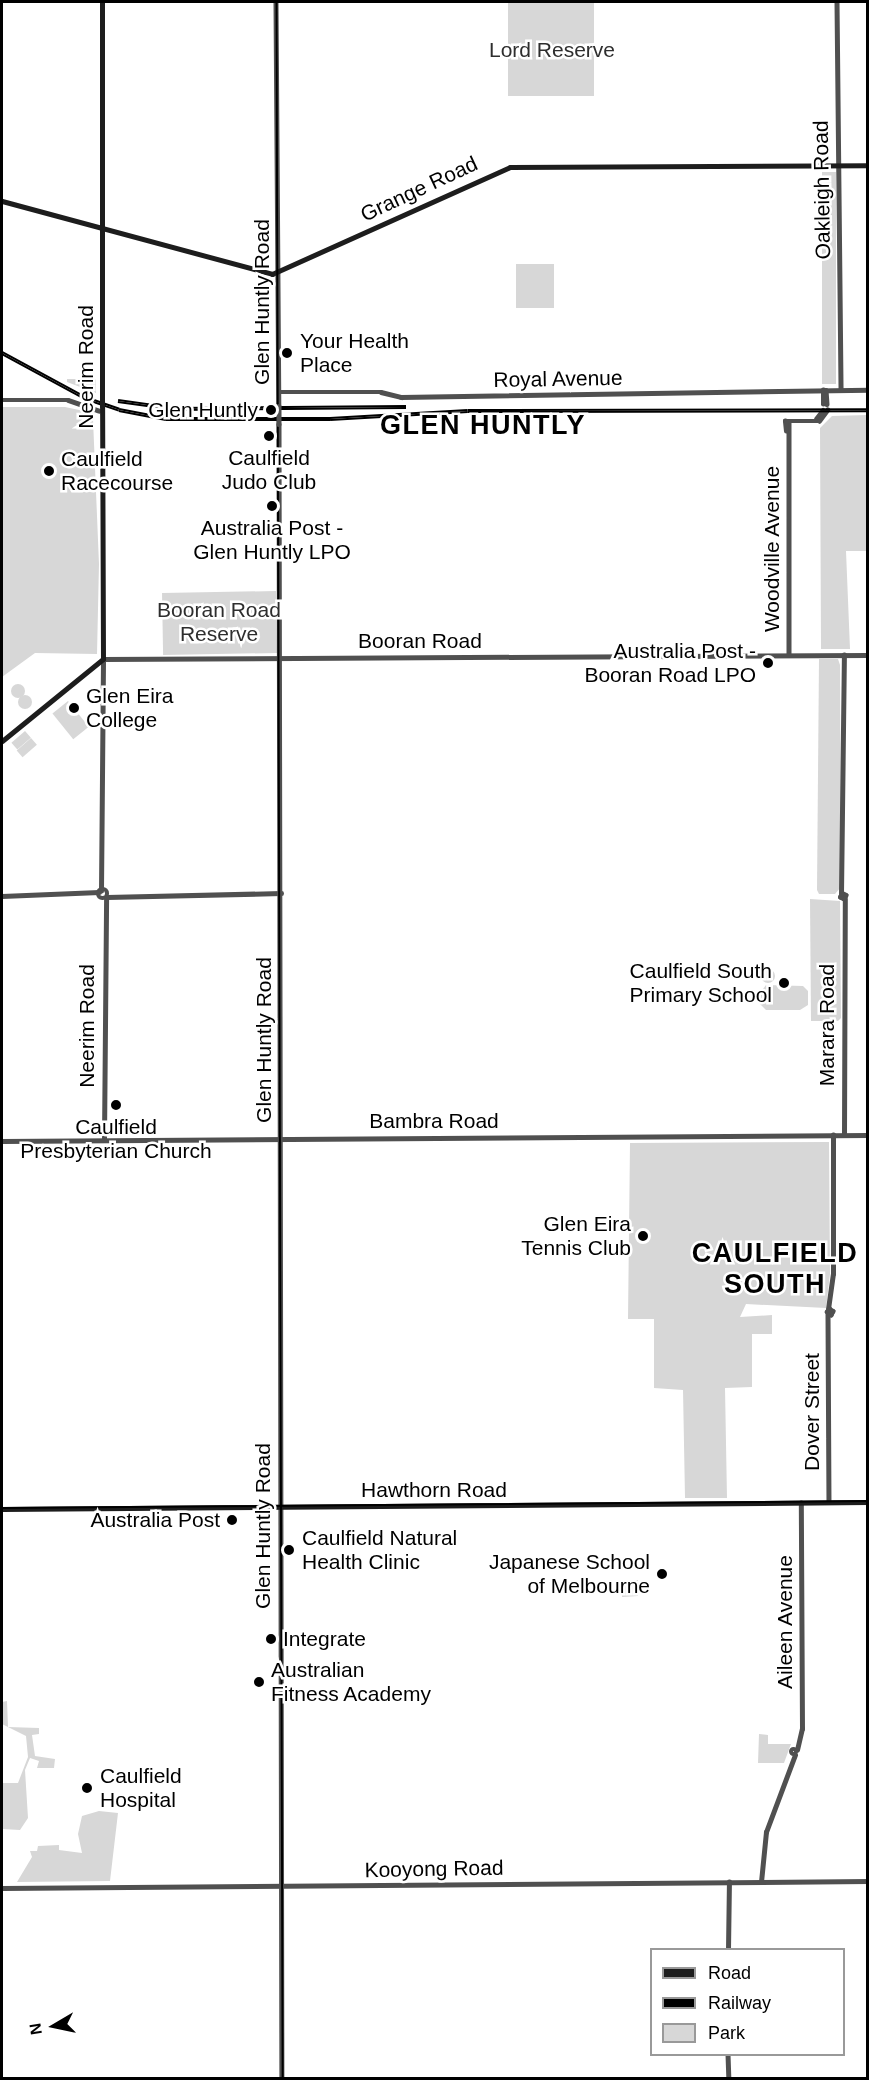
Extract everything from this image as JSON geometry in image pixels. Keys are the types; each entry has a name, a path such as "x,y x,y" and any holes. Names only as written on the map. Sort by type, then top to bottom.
{"main road":[{"name":"Neerim Road","path":"102,2 103,659"},
{"name":"Grange Road","path":"278,272 508,167 867,165"},
{"path":"2,201 266,273 278,272"},
{"path":"2,741 103,659"},
{"name":"Hawthorn Road","path":"2,1509 867,1502"}],"street":[{"name":"Glen Huntly Road","path":"276,2 281,893 282,2079"},
{"name":"Oakleigh Road","path":"837,2 840,390"},
{"path":"825,390 825,404"},
{"name":"Royal Avenue","path":"279,392 381,392 431,397 867,390"},
{"path":"2,400 68,400 102,409"},
{"name":"Woodville Avenue","path":"789,655 787,421 813,421 825,410"},
{"name":"Marara Road","path":"842,655 844,1135"},
{"name":"Booran Road","path":"103,659 867,655"},
{"name":"Neerim Road","path":"103,659 104,1140"},
{"path":"2,896 281,893"},
{"name":"Dover Street","path":"829,1502 829,1322 833,1135"},
{"name":"Bambra Road","path":"2,1142 867,1135"},
{"name":"Aileen Avenue","path":"761,1882 764,1839 802,1729 801,1503"},
{"name":"Kooyong Road","path":"2,1888 867,1881"},
{"path":"727,1882 728,1948"},
{"path":"728,2056 729,2079"}],"green space":[{"name":"Lord Reserve","path":"508,2 594,2 594,96 508,96"},
{"path":"822,172 836,172 836,384 822,384"},
{"path":"516,264 554,264 554,308 516,308"},
{"path":"67,379 96,379 96,393 67,382"},
{"path":"2,407 65,407 84,411 93,419 99,564 97,654 35,653 2,677"},
{"path":"867,415 867,551 846,551 850,649 821,649 820,428 832,416"},
{"name":"Booran Road Reserve","path":"276,591 277,653 163,655 162,593"},
{"path":"819,659 838,659 840,665 841,887 835,894 819,894 817,890"},
{"path":"15,684 21,684 25,691 21,698 15,698 11,694 11,688"},
{"path":"22,695 28,695 32,702 28,709 22,709 18,705 18,699"},
{"path":"68,701 89,727 73,739 52,714"},
{"path":"25,731 31,738 17,750 11,743"},
{"path":"31,738 37,745 23,757 17,750"},
{"path":"810,899 840,901 841,1018 838,1021 811,1021"},
{"path":"765,969 771,969 775,976 771,983 765,983 761,979 761,973"},
{"path":"766,985 803,986 808,991 808,1005 800,1010 766,1010 760,1004 760,993"},
{"path":"829,1142 830,1274 826,1308 746,1304 740,1317 772,1315 772,1334 752,1334 752,1387 725,1388 727,1498 685,1498 683,1390 654,1388 654,1319 628,1319 630,1143"},
{"path":"621,1580 638,1580 638,1587 633,1589 638,1590 638,1596 622,1597"},
{"path":"7,1701 8,1727 2,1724 2,1702"},
{"path":"8,1727 39,1728 39,1734 32,1735 35,1756 55,1759 54,1768 37,1768 39,1761 30,1758 25,1770 28,1818 20,1830 2,1829 2,1783 18,1783 28,1757 26,1736"},
{"path":"759,1734 768,1735 768,1744 791,1744 784,1763 758,1763"},
{"path":"99,1811 118,1813 110,1881 17,1882 32,1857 30,1851 37,1851 38,1846 59,1845 59,1850 82,1853 78,1834 82,1816"}],"tram line":[{"path":"277,2 283,2078"},
{"path":"2,1508 868,1501"}],"railway":[{"path":"2,353 85,398 119,410 166,419 330,419 468,411 868,410"},
{"path":"118,401 176,409 406,407"}],"place":[{"name":"Your Health Place","path":"287,353"},
{"name":"Glen Huntly","path":"271,410"},
{"name":"Caulfield Judo Club","path":"269,436"},
{"name":"Caulfield Racecourse","path":"49,471"},
{"name":"Australia Post - Glen Huntly LPO","path":"272,506"},
{"name":"Australia Post - Booran Road LPO","path":"768,663"},
{"name":"Glen Eira College","path":"74,708"},
{"name":"Caulfield South Primary School","path":"784,983"},
{"name":"Caulfield Presbyterian Church","path":"116,1105"},
{"name":"Glen Eira Tennis Club","path":"643,1236"},
{"name":"Australia Post","path":"232,1520"},
{"name":"Caulfield Natural Health Clinic","path":"289,1550"},
{"name":"Japanese School of Melbourne","path":"662,1574"},
{"name":"Integrate","path":"271,1639"},
{"name":"Australian Fitness Academy","path":"259,1682"},
{"name":"Caulfield Hospital","path":"87,1788"}],"district":[{"name":"GLEN HUNTLY","path":"483,426"},
{"name":"CAULFIELD SOUTH","path":"775,1268"}]}
